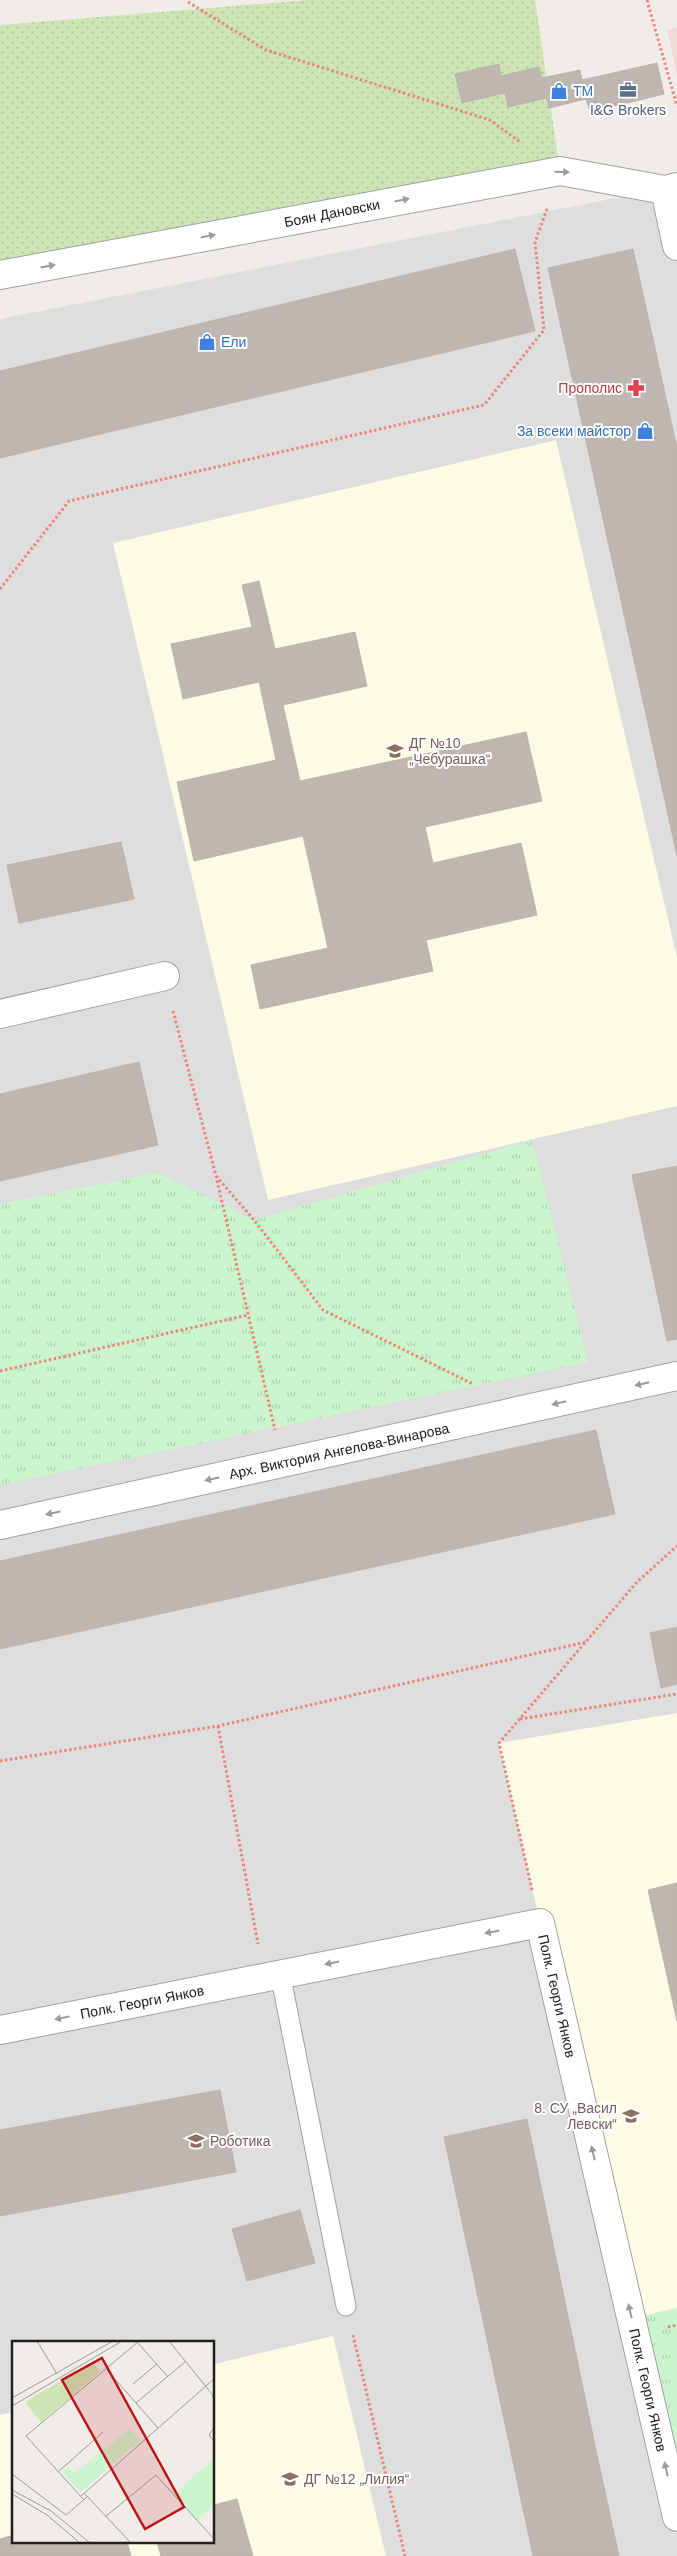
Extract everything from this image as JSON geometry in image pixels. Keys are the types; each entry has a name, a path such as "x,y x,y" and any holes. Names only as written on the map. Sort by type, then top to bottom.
{"street":[{"name":"Боян Дановски","path":"0,275 560,171 671,188 677,246"},
{"path":"0,1014 165,976"},
{"name":"Арх. Виктория Ангелова-Винарова","path":"0,1525 677,1376"},
{"name":"Полк. Георги Янков","path":"0,2030 540,1923 677,2517"}],"lane":[{"path":"272,1975 346,2306"}],"path":[{"path":"648,0 677,106"},
{"path":"188,2 266,50 490,120 560,171"},
{"path":"0,589 69,501 484,405 544,330 535,242 548,207"},
{"path":"165,976 216,1176 283,1463"},
{"path":"216,1176 254,1220 323,1310 526,1410"},
{"path":"0,1370 248,1314"},
{"path":"540,1923 499,1743 636,1582 677,1546"},
{"path":"0,1761 218,1726 586,1642"},
{"path":"519,1720 677,1694"},
{"path":"218,1726 272,1975"},
{"path":"346,2306 405,2556"}],"shaded area":[{"path":"677,28 677,75 667,30"},
{"path":"677,186 677,2556 0,2556 0,319"},
{"name":"ДГ №10 „Чебурашка“","path":"556,440 677,958 677,1106 268,1200 113,543"},
{"name":"8. СУ „Васил Левски“","path":"677,1713 677,2308 631,2319 499,1743"},
{"name":"ДГ №12 „Лилия“","path":"333,2336 386,2556 0,2556 0,2415 12,2412 12,2544 215,2544 215,2364"}],"green space":[{"path":"308,0 535,0 560,171 0,275 0,25"},
{"path":"532,1140 588,1362 0,1485 0,1204 158,1173 254,1220"},
{"path":"677,2308 677,2517 631,2319"}],"building":[{"path":"657,63 664,94 590,112 586,99 549,108 547,98 508,107 505,93 462,103 455,74 499,64 501,76 539,67 542,78 580,70 582,80"},
{"path":"515,249 535,331 0,458 0,371"},
{"path":"633,249 677,448 677,856 548,268"},
{"path":"259,581 275,649 355,632 367,686 283,705 300,781 526,732 542,801 425,827 433,863 521,843 537,915 426,940 433,971 260,1009 251,965 328,948 303,836 194,861 177,782 276,760 259,682 183,699 171,644 252,627 242,585"},
{"path":"121,842 134,899 19,923 7,865"},
{"path":"139,1062 158,1145 0,1181 0,1094"},
{"path":"677,1166 677,1339 667,1341 632,1175"},
{"path":"596,1430 615,1514 0,1649 0,1561"},
{"path":"677,1627 677,1684 661,1688 650,1633"},
{"path":"677,1883 677,2021 648,1890"},
{"path":"220,2090 236,2172 0,2216 0,2130"},
{"path":"527,2119 619,2556 533,2556 444,2137"},
{"path":"300,2210 315,2263 247,2281 232,2229"},
{"path":"237,2499 253,2556 161,2556 158,2544 215,2544 215,2505"},
{"path":"12,2536 12,2544 128,2544 131,2556 0,2556 0,2539"}],"place":[{"name":"I&G Brokers","path":"628,90"},
{"name":"TM","path":"559,91"},
{"name":"Ели","path":"207,342"},
{"name":"Прополис","path":"636,388"},
{"name":"За всеки майстор","path":"645,431"},
{"name":"ДГ №10 „Чебурашка“","path":"395,751"},
{"name":"8. СУ „Васил Левски“","path":"631,2116"},
{"name":"Роботика","path":"196,2141"},
{"name":"ДГ №12 „Лилия“","path":"290,2479"}]}
